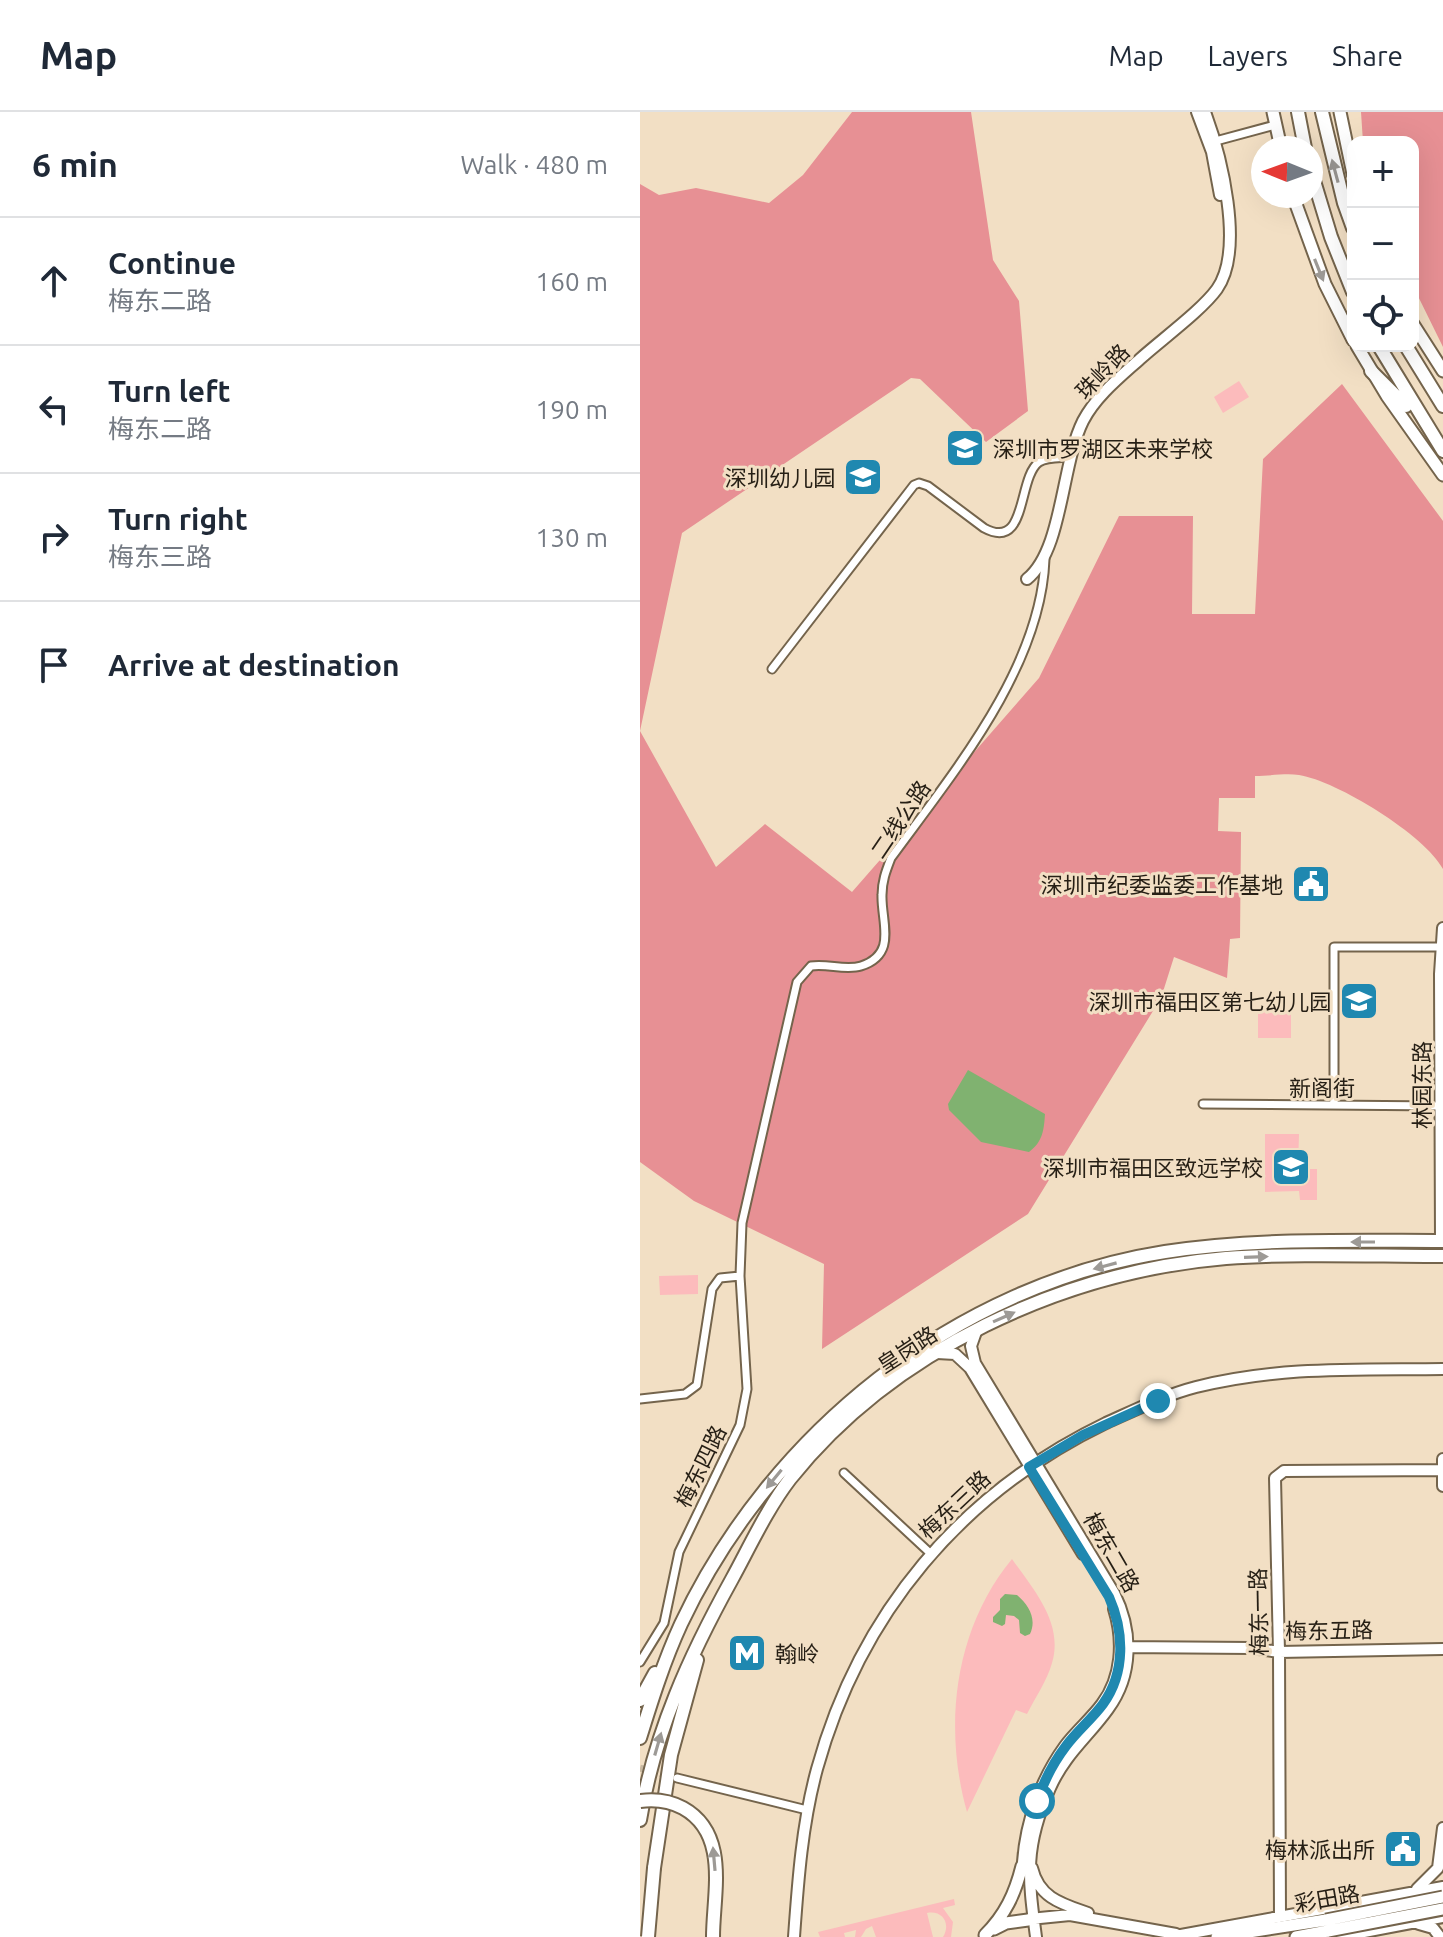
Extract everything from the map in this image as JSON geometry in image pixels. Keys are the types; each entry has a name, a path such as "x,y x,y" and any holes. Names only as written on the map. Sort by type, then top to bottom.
{"highway":[{"path":"1298,112 1303,136"},
{"path":"1322,112 1347,211"},
{"path":"1321,208 1348,280"},
{"path":"1382,352 1429,432"},
{"path":"1410,352 1443,406"},
{"path":"1371,371 1396,394 1443,451"},
{"name":"皇岗路","path":"640,1738 682,1621 750,1510 804,1445 872,1383 918,1350 975,1315 1020,1294 1070,1275 1163,1253 1273,1242 1442,1241"},
{"name":"皇岗路","path":"640,1820 666,1719 706,1626 779,1496 803,1463 875,1395 935,1353 977,1329 1073,1291 1145,1271 1181,1264 1265,1256 1443,1256"},
{"path":"648,1937 654,1868 671,1755 706,1626"},
{"path":"640,1700 671,1646"},
{"path":"640,1801 652,1800 680,1806 691,1813 710,1836 716,1866 713,1937"}],"main road":[{"path":"1273,112 1278,136"},
{"path":"1340,112 1347,145"},
{"path":"1297,208 1325,284 1347,328"},
{"path":"1419,333 1443,371"},
{"path":"1360,352 1443,475"},
{"path":"983,1936 1012,1899 1022,1866"},
{"name":"彩田路","path":"1217,1937 1331,1929 1441,1894"},
{"name":"彩田路","path":"1296,1937 1443,1909"},
{"path":"983,1936 1006,1923 1031,1919"}],"street":[{"name":"珠岭路","path":"1197,112 1212,142"},
{"name":"珠岭路","path":"1027,579 1045,556 1070,457 1082,423 1094,403 1206,300 1222,281 1228,256 1227,202 1205,112"},
{"path":"1212,142 1275,125"},
{"path":"772,669 914,485 928,486 984,528 1002,532 1015,523 1035,466 1043,460 1070,457"},
{"name":"二线公路","path":"740,1276 742,1223 797,982 811,966 862,966 873,960 882,949 886,940 882,892 885,872 891,858 965,753 1013,675 1034,618 1045,571 1045,556"},
{"name":"林园东路","path":"1442,1241 1443,928"},
{"path":"1334,1105 1334,947 1441,947"},
{"name":"新阁街","path":"1203,1104 1441,1106"},
{"path":"640,1399 668,1398 693,1390 699,1378 712,1289 720,1278 740,1276"},
{"name":"梅东四路","path":"640,1662 664,1623 679,1552 740,1425 744,1409 746,1361 740,1276"},
{"name":"梅东二路","path":"977,1329 971,1346 975,1363 1032,1465"},
{"name":"梅东二路","path":"935,1353 955,1354 965,1361 1114,1593 1124,1618 1125,1647 1118,1692 1059,1771 1041,1810 1028,1874 1033,1937"},
{"name":"梅东三路","path":"794,1937 807,1810 828,1734 857,1663 888,1611 930,1553 982,1502 1032,1465 1111,1421 1193,1388 1306,1369 1443,1369"},
{"path":"1443,1459 1443,1486"},
{"name":"梅东一路","path":"1280,1917 1275,1478 1284,1471 1443,1470"},
{"path":"844,1473 930,1553"},
{"path":"664,1623 682,1621"},
{"name":"梅东二路","path":"1031,1919 1022,1866 1030,1821 1043,1784 1065,1746 1107,1697 1125,1647"},
{"name":"梅东五路","path":"1125,1647 1252,1648 1279,1652 1443,1649"},
{"path":"677,1778 807,1810"},
{"path":"1408,1893 1425,1884 1438,1868 1443,1828"},
{"path":"1031,1853 1034,1877 1043,1891 1059,1903 1100,1920"},
{"path":"1031,1919 1070,1915 1174,1936 1408,1893 1441,1894"},
{"path":"1331,1929 1413,1923 1443,1917"},
{"path":"1413,1923 1433,1928 1440,1937"}],"shaded area":[{"path":"852,112 971,112 993,260 1019,301 1028,411 986,442 920,379 911,378 682,533 640,731 640,184 659,195 696,188 769,203 803,175"},
{"path":"1361,112 1443,112 1443,347 1419,298 1419,136 1363,136"},
{"path":"1239,381 1249,397 1223,413 1214,397"},
{"path":"1342,384 1443,521 1443,869 1433,855 1400,826 1357,798 1315,779 1294,774 1255,776 1255,798 1219,798 1218,831 1241,832 1240,938 1230,939 1227,978 1174,957 1161,998 1028,1214 822,1349 824,1264 694,1201 640,1162 640,731 716,867 765,824 852,892 1039,678 1119,516 1193,516 1192,614 1255,614 1263,459"},
{"path":"1258,1006 1291,1007 1291,1038 1258,1038"},
{"path":"968,1070 1045,1114 1040,1140 1029,1152 981,1142 949,1110 948,1104"},
{"path":"1265,1134 1299,1134 1298,1169 1317,1169 1317,1200 1300,1200 1299,1191 1265,1192"},
{"path":"698,1275 698,1294 660,1295 659,1276"},
{"path":"1012,1559 1044,1607 1054,1634 1055,1648 1044,1683 1027,1714 1016,1710 967,1812 956,1746 955,1713 959,1680 977,1616 992,1586"},
{"path":"1005,1594 1017,1595 1025,1603 1033,1623 1030,1634 1025,1636 1020,1633 1019,1620 1014,1616 1006,1615 1002,1626 993,1622 993,1617 1000,1610 1000,1599"},
{"path":"954,1899 955,1905 943,1908 953,1922 951,1937 943,1937 946,1923 941,1916 933,1913 927,1913 933,1937 876,1937 872,1926 861,1937 855,1937 856,1930 844,1933 845,1937 820,1937 818,1932"}],"tunnel":[{"path":"640,1768 669,1776"}],"place":[{"name":"深圳市罗湖区未来学校","path":"965,448"},
{"name":"深圳幼儿园","path":"863,477"},
{"name":"深圳市纪委监委工作基地","path":"1311,884"},
{"name":"深圳市福田区第七幼儿园","path":"1359,1001"},
{"name":"深圳市福田区致远学校","path":"1291,1167"},
{"name":"翰岭","path":"747,1653"},
{"name":"梅林派出所","path":"1403,1849"}],"route":[{"path":"1037,1801 1065,1746 1107,1697 1117,1674 1121,1647 1117,1619 1103,1585 1029,1467 1083,1435 1158,1401"}]}
